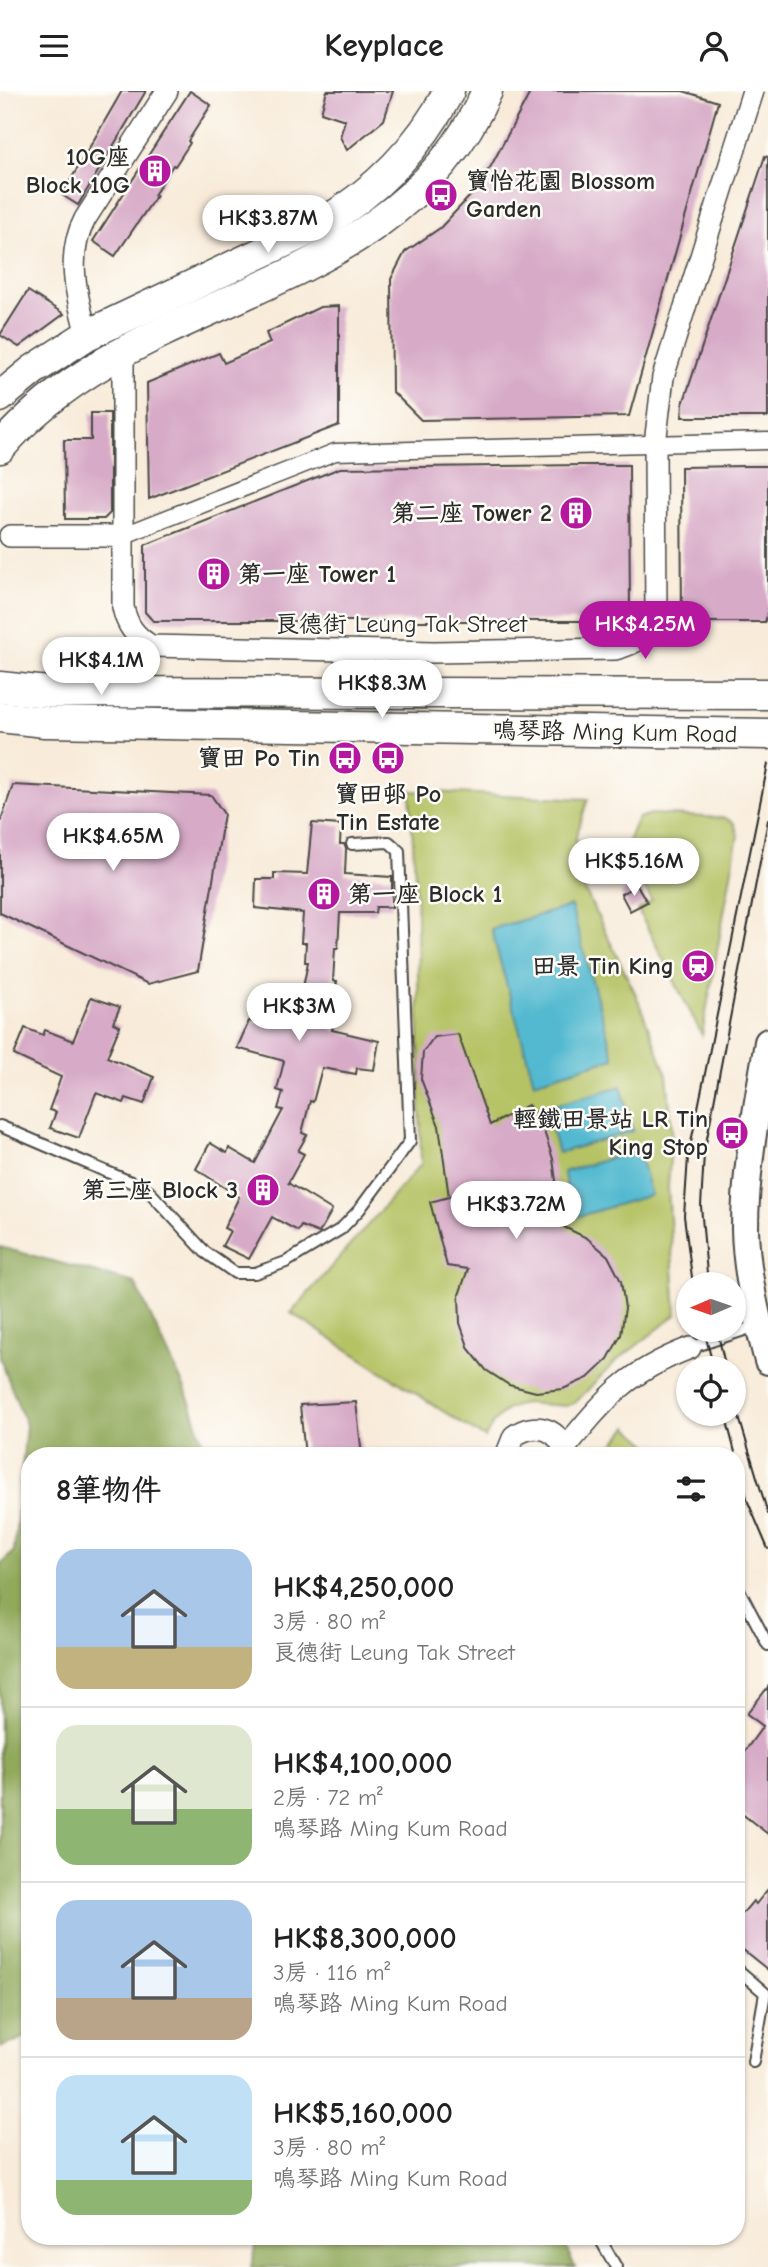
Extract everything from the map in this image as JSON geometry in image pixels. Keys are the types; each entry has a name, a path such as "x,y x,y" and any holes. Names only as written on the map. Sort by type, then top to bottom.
{"main road":[{"path":"0,397 33,370 87,335 318,226 344,211 368,193 410,151 449,91"},
{"path":"0,448 52,395 123,351 332,253 384,220 415,193 449,155 487,91"},
{"name":"鳴琴路 Ming Kum Road","path":"0,687 48,692 768,694"},
{"name":"鳴琴路 Ming Kum Road","path":"0,717 45,722 373,730 768,734"}],"street":[{"path":"87,335 76,290 76,240 85,219 167,91"},
{"name":"良德街 Leung Tak Street","path":"123,351 122,536 125,621 136,637 151,646 434,652 615,649 639,639 656,618 655,444 663,377 752,91"},
{"path":"10,536 122,536 335,452 768,441"},
{"path":"768,1042 746,1203 748,1262 768,1361"},
{"path":"569,1447 624,1380 653,1362 690,1348"},
{"path":"510,1447 514,1436 532,1427 552,1432 562,1447"}],"lane":[{"path":"0,1126 147,1189 205,1251 235,1273 256,1273 286,1262 341,1229 359,1210 410,1141 399,851 389,842 352,844"},
{"path":"690,1348 759,1325"},
{"path":"745,1602 768,1645"},
{"path":"745,1976 765,1993 753,2062"},
{"path":"603,2245 616,2267"}],"green space":[{"path":"410,791 588,799 576,837 578,876 636,995 667,1075 672,1130 668,1187 676,1315 614,1363 576,1402 566,1406 523,1403 506,1410 493,1423 485,1438 291,1313 421,1164 417,914"},
{"path":"651,814 725,818 734,823 738,835 702,1035 638,910 652,901 641,881 627,888 624,878 623,860 630,836 638,818"},
{"path":"0,1247 135,1283 186,1391 205,1447 24,1447 26,1425 0,1358"},
{"path":"628,1427 651,1447 611,1447"},
{"path":"21,1478 21,2039 0,2048 0,1565 14,1551"},
{"path":"255,2245 565,2245 575,2267 251,2267"}],"water":[{"path":"571,906 614,1058 534,1082 491,929"},
{"path":"621,1086 633,1131 558,1153 545,1108"},
{"path":"638,1150 651,1195 576,1217 563,1172"}],"building":[{"path":"122,91 146,91 78,205 62,195"},
{"path":"190,91 211,105 188,141 190,143 115,256 93,241"},
{"path":"327,91 393,91 384,120 347,150 340,137 345,120 321,112"},
{"path":"531,91 683,91 718,102 629,416 421,420 392,391 391,279 405,252 440,228 471,195 491,166"},
{"path":"765,156 768,157 768,417 682,417 683,404"},
{"path":"28,291 64,314 19,347 0,335"},
{"path":"339,306 339,425 149,499 147,383 219,353 224,363 270,343 266,333 320,307"},
{"path":"91,413 110,413 110,513 104,519 65,519 64,440 91,440"},
{"path":"629,465 630,613 623,621 153,621 145,612 145,545 340,468"},
{"path":"768,466 768,612 765,622 682,622 681,467"},
{"path":"13,785 211,795 224,814 198,971 148,984 0,913 0,823"},
{"path":"312,823 341,825 340,844 344,844 346,849 345,874 392,877 392,907 376,907 375,913 340,913 338,948 335,948 333,981 337,982 333,1000 339,1001 332,1030 379,1041 374,1070 357,1068 356,1074 322,1068 313,1102 310,1101 302,1133 307,1135 298,1151 304,1154 288,1183 332,1210 319,1233 301,1226 298,1231 272,1217 249,1259 222,1246 230,1231 224,1228 239,1197 196,1169 210,1143 227,1153 229,1148 255,1163 283,1110 278,1109 283,1092 277,1090 284,1061 237,1048 249,1021 261,1023 263,1016 296,1024 308,962 305,962 306,943 301,943 303,913 255,908 256,879 274,879 274,873 307,874"},
{"path":"637,885 647,902 630,911 621,894"},
{"path":"91,997 120,1007 113,1023 120,1026 107,1057 154,1077 144,1104 126,1098 124,1103 96,1093 79,1138 50,1128 56,1112 49,1110 61,1077 14,1055 25,1028 43,1035 45,1030 73,1041"},
{"path":"458,1034 490,1125 528,1105 540,1119 553,1159 562,1226 587,1238 608,1256 621,1281 625,1308 621,1335 608,1359 588,1378 563,1389 536,1392 509,1385 486,1370 469,1349 460,1323 459,1295 468,1269 447,1266 430,1202 449,1197 439,1126 421,1079 423,1052 434,1037"},
{"path":"356,1402 361,1447 304,1447 300,1405"},
{"path":"768,1687 768,1834 745,1816 745,1751 763,1726 747,1714"},
{"path":"768,1889 768,1970 745,1951 745,1910 753,1901 756,1904"}],"tram line":[{"path":"691,1272 684,1216 688,1157 768,764"},
{"path":"707,1272 701,1206 704,1154 768,820"},
{"path":"707,1342 711,1356"},
{"path":"720,1342 723,1356"},
{"path":"728,1426 734,1447"},
{"path":"742,1426 768,1514"},
{"path":"745,1491 768,1549"}],"place":[{"name":"10G座 Block 10G","path":"155,171"},
{"name":"寶怡花園 Blossom Garden","path":"441,195"},
{"name":"第二座 Tower 2","path":"576,513"},
{"name":"第一座 Tower 1","path":"214,574"},
{"name":"寶田 Po Tin","path":"345,758"},
{"name":"寶田邨 Po Tin Estate","path":"388,758"},
{"name":"第一座 Block 1","path":"324,894"},
{"name":"田景 Tin King","path":"698,966"},
{"name":"輕鐵田景站 LR Tin King Stop","path":"732,1133"},
{"name":"第三座 Block 3","path":"263,1190"}]}
